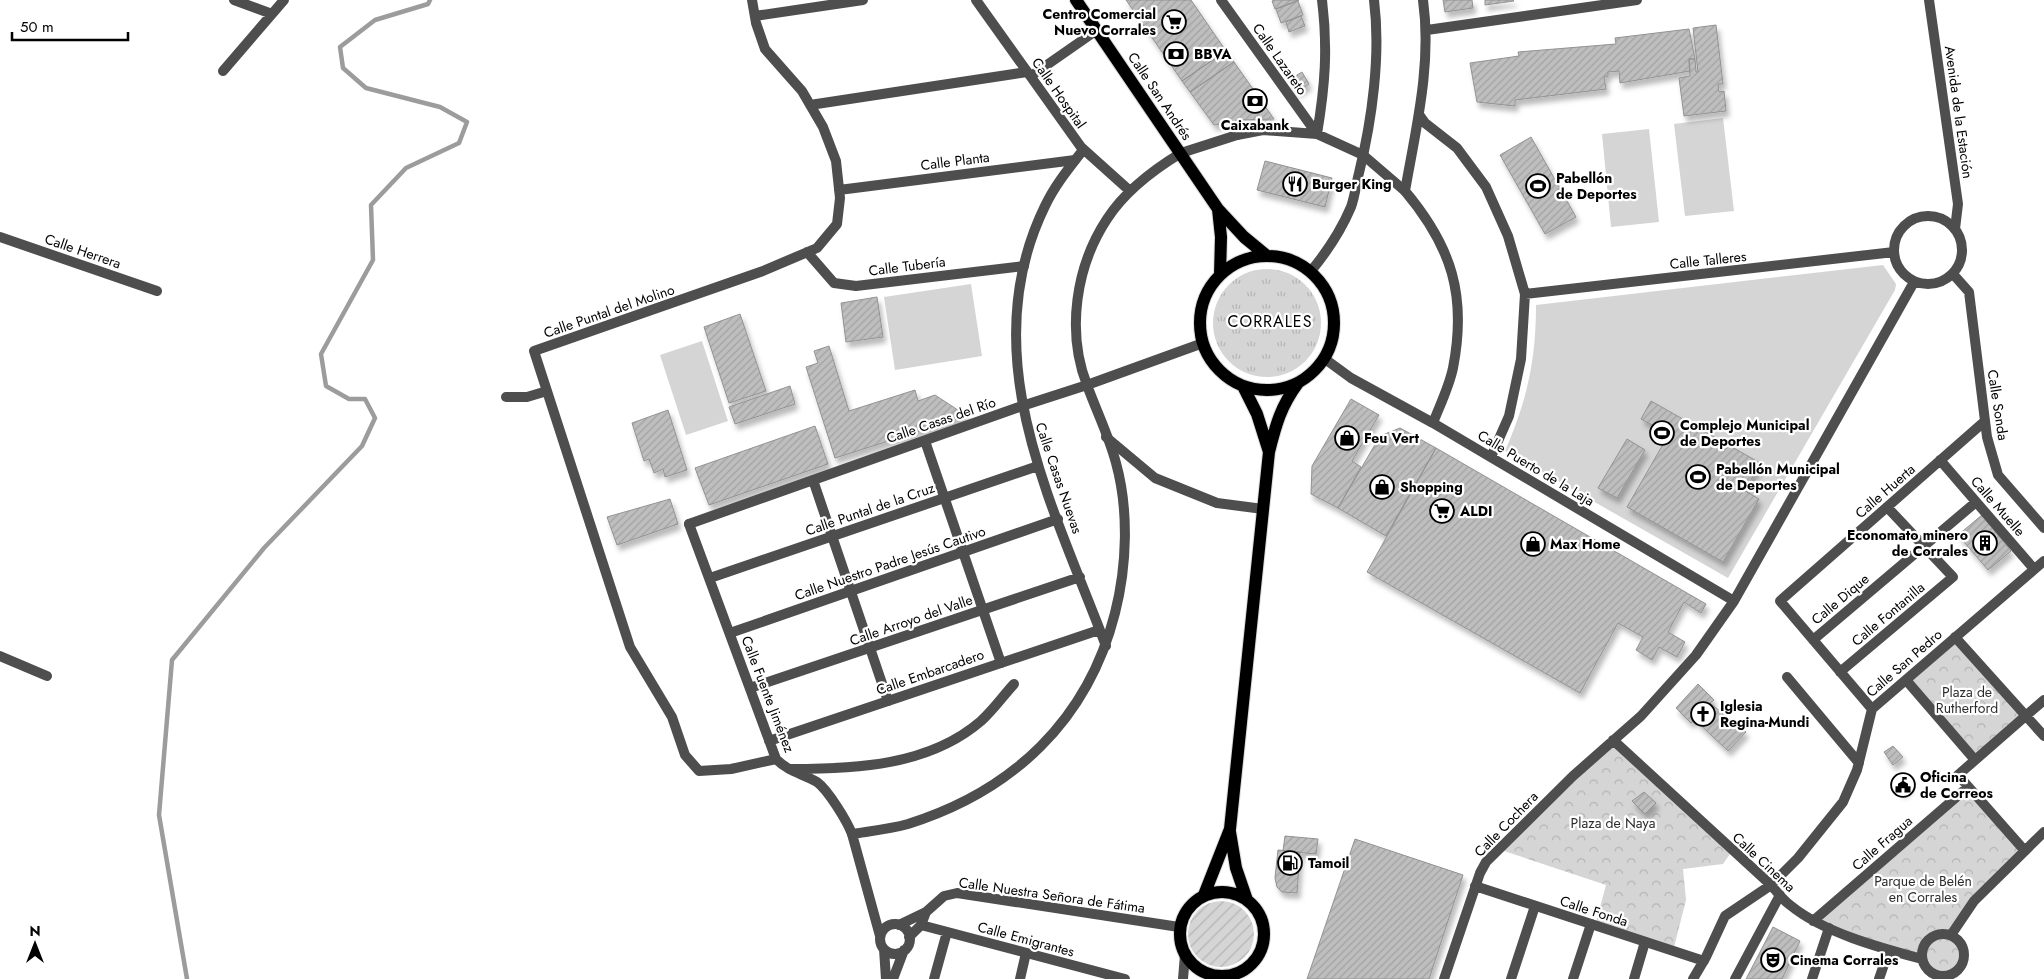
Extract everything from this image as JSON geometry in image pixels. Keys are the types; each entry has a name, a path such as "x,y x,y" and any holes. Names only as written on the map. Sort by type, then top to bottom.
{"main road":[{"name":"Calle San Andrés","path":"1076,0 1218,210 1244,237 1267,256"},
{"name":"Calle San Andrés","path":"1218,210 1221,236 1220,275"},
{"path":"1267,256 1285,258 1311,271 1328,293 1335,315 1333,338 1325,359 1313,373 1298,383 1280,389 1261,390 1243,386 1225,376 1212,361 1203,343 1200,325 1202,306 1209,289 1220,275 1234,264 1250,258 1267,256"},
{"path":"1247,900 1226,892 1204,896 1188,908 1179,927 1181,946 1184,956 1203,975 1241,975 1254,962 1264,940 1264,931 1259,914 1247,900 1236,868 1230,829 1269,452 1281,409 1298,383"},
{"path":"1243,386 1257,414 1269,452"},
{"path":"1204,896 1230,829"}],"street":[{"path":"234,0 272,14"},
{"path":"223,71 284,0"},
{"name":"Calle Puntal del Molino","path":"752,0 765,49 802,91 823,127 836,161 839,190 837,224 817,248 763,271 534,352 630,647 672,717 685,755 698,772 732,769 776,759"},
{"path":"755,16 863,0"},
{"name":"Calle Hospital","path":"976,0 1083,150 1130,191"},
{"name":"Calle Lazareto","path":"1221,0 1316,134"},
{"path":"1316,134 1325,84 1327,36 1322,0"},
{"path":"1311,271 1319,262 1350,207 1364,155 1371,115 1377,22 1374,0"},
{"path":"1405,191 1420,116 1427,30 1423,0"},
{"path":"1427,30 1637,0"},
{"name":"Avenida de la Estación","path":"1929,0 1958,204 1955,228"},
{"path":"810,104 1029,74 1097,30"},
{"path":"1420,116 1425,123 1457,148 1486,186 1508,236 1525,294 1522,359 1509,416 1490,457"},
{"path":"852,834 907,824 956,805 999,781 1033,755 1065,720 1089,683 1106,646 1121,589 1125,543 1123,508 1116,463 1081,371 1076,336 1079,291 1086,260 1107,218 1130,191 1154,170 1181,153 1237,135 1263,130 1316,134 1364,155 1405,191 1424,213 1442,244 1455,284 1459,318 1452,370 1433,423"},
{"name":"Calle Casas Nuevas","path":"1083,150 1058,183 1045,206 1033,235 1024,266 1016,314 1017,370 1022,406 1038,466 1106,646"},
{"name":"Calle Planta","path":"839,190 1075,160"},
{"path":"1918,217 1940,217 1955,228 1963,249 1959,266 1953,274 1934,284 1914,282 1899,269 1894,252 1896,239 1901,230 1918,217"},
{"name":"Calle Herrera","path":"0,237 157,291"},
{"name":"Calle Tubería","path":"807,252 834,283 856,286 1024,266"},
{"name":"Calle Talleres","path":"1525,294 1894,252"},
{"name":"Calle Sonda","path":"1953,274 1969,292 1987,437 1998,475 2044,528"},
{"name":"Calle Cochera","path":"1444,979 1480,872 1492,855 1613,740 1641,716 1696,655 1734,601 1914,282"},
{"name":"Calle Casas del Río","path":"690,524 1203,343"},
{"name":"Calle Puerto de la Laja","path":"1325,359 1351,378 1433,423 1734,601"},
{"path":"506,396 527,397 547,391"},
{"name":"Calle Huerta","path":"1813,640 1780,601 1985,421"},
{"path":"1106,437 1155,478 1218,503 1263,509"},
{"path":"925,441 1001,663"},
{"name":"Calle Muelle","path":"1940,460 2034,569"},
{"name":"Calle Puntal de la Cruz","path":"710,578 1038,466"},
{"path":"813,480 888,701"},
{"name":"Calle Dique","path":"1813,640 1976,502"},
{"path":"1887,507 1924,546"},
{"name":"Calle Nuestro Padre Jesús Cautivo","path":"730,633 1058,519"},
{"name":"Calle Fuente Jiménez","path":"690,524 776,759 786,769 818,783 846,820 852,834 880,936"},
{"name":"Calle Fontanilla","path":"1840,672 1953,577 1924,546"},
{"name":"Calle San Pedro","path":"1693,979 1704,961 1725,916 1771,885 1798,858 1843,802 1859,763 1872,709 2044,561"},
{"name":"Calle Arroyo del Valle","path":"750,688 1080,577"},
{"name":"Calle Embarcadero","path":"769,741 1100,630"},
{"path":"1955,638 2044,736"},
{"path":"1813,640 1872,709"},
{"path":"0,656 46,676"},
{"path":"1787,677 1859,763"},
{"path":"1906,680 1975,760"},
{"path":"786,769 871,766 942,746 981,721 1014,684"},
{"path":"2025,851 1958,775 2044,700"},
{"name":"Calle Cinema","path":"1613,740 1771,885 1789,905 1829,928 1889,950 1922,959"},
{"name":"Calle Fragua","path":"1814,921 1968,787"},
{"path":"1951,935 1974,901 2044,832"},
{"name":"Calle Fonda","path":"1475,886 1704,961"},
{"name":"Calle Nuestra Señora de Fátima","path":"896,925 926,912 944,896 957,893 1179,927"},
{"path":"1735,979 1780,895"},
{"path":"872,904 876,910 906,930 909,937 908,946 904,950 892,979"},
{"path":"1511,979 1535,906"},
{"name":"Calle Nuestra Señora de Fátima","path":"909,937 920,925 926,912"},
{"path":"1573,979 1592,924"},
{"path":"886,979 884,948 880,936 885,928 896,925"},
{"name":"Calle Emigrantes","path":"920,925 1026,953 1100,976 1125,979"},
{"path":"1812,979 1829,928"},
{"path":"934,979 947,932"},
{"path":"1940,934 1951,935 1962,944 1964,951 1962,964 1958,970 1946,976 1931,976 1922,959 1923,947 1930,938 1940,934"},
{"path":"1634,979 1645,942"},
{"path":"884,948 892,953 904,950"},
{"path":"1879,979 1889,950"},
{"path":"1020,979 1026,953"},
{"path":"1183,979 1184,956"}],"green space":[{"path":"1723,118 1734,211 1685,216 1674,124"},
{"path":"1649,129 1659,222 1611,227 1602,134"},
{"name":"Complejo Municipal de Deportes","path":"1883,265 1896,284 1895,290 1728,578 1505,451 1519,415 1529,380 1536,325 1536,305"},
{"path":"1267,269 1288,273 1305,285 1317,302 1321,323 1317,344 1305,361 1288,373 1267,377 1246,373 1229,361 1217,344 1213,323 1217,302 1229,285 1246,273"},
{"path":"971,284 982,356 895,370 884,297"},
{"path":"702,341 728,421 686,435 660,355"},
{"name":"Plaza de Rutherford","path":"1955,637 2026,716 1975,760 1906,680"},
{"name":"Plaza de Naya","path":"1613,740 1732,851 1723,864 1683,869 1686,900 1673,951 1595,926 1606,885 1498,849"},
{"name":"Parque de Belén en Corrales","path":"1968,787 2025,851 1974,901 1951,935 1939,935 1930,939 1922,953 1922,959 1813,921"},
{"path":"1221,901 1234,904 1244,911 1251,921 1254,934 1251,947 1244,957 1234,964 1221,967 1208,964 1198,957 1191,947 1188,934 1191,921 1198,911 1208,904"},
{"path":"1942,938 1954,943 1959,955 1954,967 1942,972 1930,967 1925,955 1930,943"}],"building":[{"path":"1126,0 1191,0 1226,51 1182,81"},
{"path":"1299,0 1275,9 1272,1"},
{"path":"1443,0 1472,0 1473,8 1445,12"},
{"path":"1485,0 1513,0 1514,1 1485,5"},
{"path":"1298,1 1303,15 1281,23 1276,9"},
{"path":"1301,16 1305,26 1289,32 1286,22"},
{"path":"1716,25 1723,84 1718,84 1719,92 1724,91 1726,111 1684,116 1679,78 1690,76 1689,59 1695,59 1696,72 1698,72 1693,28"},
{"path":"1689,29 1695,59 1689,59 1690,71 1620,83 1619,71 1608,72 1608,76 1604,77 1606,89 1515,100 1515,106 1477,102 1470,63 1519,56 1518,52 1616,44 1615,38"},
{"path":"1226,51 1234,62 1190,92 1182,81"},
{"path":"1234,62 1274,119 1241,120 1214,125 1190,92"},
{"path":"1302,72 1309,84 1297,92 1289,80"},
{"name":"Pabellón de Deportes","path":"1531,137 1576,217 1545,234 1500,155"},
{"name":"Burger King","path":"1265,161 1332,178 1325,207 1257,190"},
{"path":"877,297 883,337 846,342 841,303"},
{"path":"740,314 766,391 729,403 704,327"},
{"path":"829,346 849,411 915,390 918,401 935,395 967,416 835,458 806,367 818,363 814,351"},
{"path":"790,386 795,404 735,424 729,407"},
{"name":"Feu Vert","path":"1351,399 1379,415 1352,461 1361,467 1338,508 1311,494 1312,466"},
{"name":"Pabellón Municipal de Deportes","path":"1651,401 1760,463 1745,491 1759,499 1723,562 1627,507 1669,434 1641,419"},
{"path":"668,410 687,470 665,477 663,469 654,473 649,459 644,461 632,423"},
{"path":"815,426 828,464 709,505 695,468"},
{"name":"Shopping","path":"1400,428 1436,448 1386,536 1338,508 1380,436"},
{"path":"1627,439 1645,450 1617,498 1598,488"},
{"path":"1436,448 1706,604 1701,613 1684,602 1668,632 1685,642 1677,657 1659,647 1652,660 1636,650 1643,637 1618,623 1580,693 1367,572"},
{"path":"670,499 678,524 617,545 607,517"},
{"name":"Economato minero de Corrales","path":"1982,515 2011,551 1988,570 1958,535"},
{"name":"Iglesia Regina-Mundi","path":"1698,684 1714,700 1710,703 1746,732 1728,751 1694,719 1691,723 1676,708"},
{"path":"1893,746 1903,757 1893,765 1884,752"},
{"name":"Oficina de Correos","path":"1904,777 1910,786 1902,793 1895,784"},
{"path":"1644,792 1656,803 1645,814 1632,801"},
{"path":"1285,836 1318,839 1316,854 1283,851"},
{"path":"1355,839 1463,875 1429,979 1307,979"},
{"path":"1278,850 1300,852 1297,893 1282,892 1277,887 1275,878"},
{"name":"Cinema Corrales","path":"1773,927 1800,941 1782,979 1746,979"}],"waterway":[{"path":"187,979 159,815 172,660 264,548 362,446 375,418 365,399 349,399 326,386 321,354 373,260 371,205 406,168 459,143 467,122 440,107 366,88 343,68 340,47 375,20 428,4 430,0"}],"place":[{"name":"Centro Comercial Nuevo Corrales","path":"1174,22"},
{"name":"BBVA","path":"1176,54"},
{"name":"Caixabank","path":"1255,101"},
{"name":"Burger King","path":"1295,184"},
{"name":"Pabellón de Deportes","path":"1538,186"},
{"name":"Complejo Municipal de Deportes","path":"1662,433"},
{"name":"Feu Vert","path":"1347,438"},
{"name":"Pabellón Municipal de Deportes","path":"1698,477"},
{"name":"Shopping","path":"1382,487"},
{"name":"ALDI","path":"1442,511"},
{"name":"Economato minero de Corrales","path":"1985,543"},
{"name":"Max Home","path":"1533,544"},
{"name":"Iglesia Regina-Mundi","path":"1703,714"},
{"name":"Oficina de Correos","path":"1903,785"},
{"name":"Tamoil","path":"1290,863"},
{"name":"Cinema Corrales","path":"1773,960"}],"district":[{"name":"CORRALES","path":"1270,321"}]}
